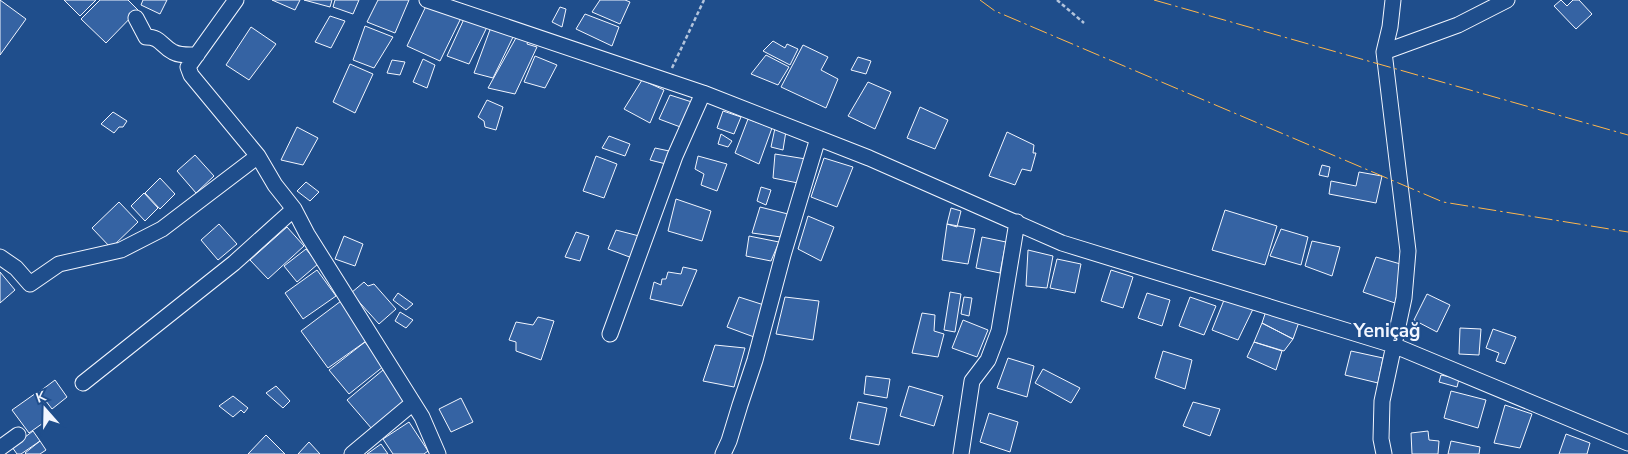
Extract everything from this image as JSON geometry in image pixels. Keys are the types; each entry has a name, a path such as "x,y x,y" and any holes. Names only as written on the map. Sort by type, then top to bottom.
{"street":[{"path":"236,0 188,67 191,75 258,156 275,185 294,209 307,234 422,417 438,454"},
{"path":"427,0 702,93 869,158 1062,243 1392,345 1628,443"},
{"path":"1384,454 1381,440 1382,401 1392,345 1404,298 1408,251 1384,52 1390,27 1393,0"},
{"path":"1384,52 1458,25 1507,0"},
{"path":"136,18 146,36 155,37 173,52 184,55 197,55"},
{"path":"610,334 675,156 702,93"},
{"path":"722,454 729,441 755,360 818,138"},
{"path":"0,257 16,268 30,284 59,264 122,250 162,229 258,156"},
{"path":"83,383 234,263 294,209"},
{"path":"961,454 972,381 988,360 999,330 1017,222"},
{"path":"352,454 413,403"},
{"path":"0,448 18,435"}],"path":[{"path":"664,80 677,58 704,0"},
{"path":"1057,0 1084,23"}],"building":[{"path":"0,0 26,19 0,55"},
{"path":"64,0 96,0 80,16"},
{"path":"100,0 128,0 138,10 106,43 81,19"},
{"path":"143,0 167,0 160,14 141,5"},
{"path":"272,0 300,0 295,10"},
{"path":"304,0 332,0 330,7"},
{"path":"335,0 359,0 353,14 333,7"},
{"path":"378,0 409,0 395,33 367,22"},
{"path":"600,0 625,0 630,2 620,24 592,12"},
{"path":"1561,0 1567,6 1573,0 1579,0 1592,14 1576,29 1554,6"},
{"path":"426,6 461,18 440,61 407,46"},
{"path":"560,7 566,9 562,27 552,22"},
{"path":"585,14 619,27 612,46 576,29"},
{"path":"330,16 345,21 331,48 315,42"},
{"path":"464,19 487,27 469,64 447,56"},
{"path":"365,26 393,37 374,68 353,60"},
{"path":"251,27 276,44 249,80 226,65"},
{"path":"491,27 514,35 493,78 474,73"},
{"path":"517,36 528,40 527,44 537,47 515,94 488,88"},
{"path":"773,41 785,48 787,44 798,49 790,65 763,51"},
{"path":"803,45 828,57 821,70 838,79 826,108 781,87"},
{"path":"766,55 789,67 778,85 751,74"},
{"path":"535,56 557,65 545,88 524,82"},
{"path":"858,57 871,61 866,74 851,70"},
{"path":"423,59 435,65 427,88 413,82"},
{"path":"392,60 405,62 400,75 387,73"},
{"path":"350,64 373,74 355,113 333,102"},
{"path":"642,80 664,90 650,123 624,109"},
{"path":"868,82 891,92 875,129 848,116"},
{"path":"670,95 695,103 683,128 659,119"},
{"path":"487,100 503,107 496,130 485,127 484,121 478,117"},
{"path":"920,107 948,120 935,149 907,138"},
{"path":"723,111 741,117 734,134 717,128"},
{"path":"113,112 127,121 123,127 119,127 114,133 101,124"},
{"path":"748,119 772,128 759,164 735,153"},
{"path":"297,127 318,138 303,165 281,160"},
{"path":"775,128 786,131 783,150 771,147"},
{"path":"1007,132 1034,145 1033,153 1036,153 1031,171 1022,169 1015,185 989,176"},
{"path":"721,134 732,141 728,147 718,144"},
{"path":"609,136 630,144 625,156 602,148"},
{"path":"655,148 674,152 670,165 650,160"},
{"path":"775,154 806,159 798,183 773,178"},
{"path":"195,155 214,176 196,193 177,171"},
{"path":"596,156 617,164 604,198 583,191"},
{"path":"698,156 727,164 717,191 701,185 704,174 695,169"},
{"path":"824,158 853,167 837,207 811,197"},
{"path":"1322,165 1330,167 1328,177 1319,175"},
{"path":"1359,172 1382,176 1376,203 1329,194 1331,181 1356,186"},
{"path":"160,178 175,194 160,209 145,193"},
{"path":"306,182 319,192 310,201 297,191"},
{"path":"761,187 771,190 766,205 757,201"},
{"path":"144,193 158,208 145,221 131,206"},
{"path":"676,199 711,211 702,241 668,231"},
{"path":"119,202 138,222 111,248 92,228"},
{"path":"760,207 788,214 781,237 752,233"},
{"path":"951,208 961,211 957,227 947,224"},
{"path":"1225,210 1277,226 1265,265 1212,250"},
{"path":"808,216 834,227 821,261 798,249"},
{"path":"219,224 237,244 218,260 201,240"},
{"path":"947,224 975,229 968,264 942,260"},
{"path":"287,227 304,246 268,279 250,260"},
{"path":"1281,229 1308,237 1301,265 1270,256"},
{"path":"616,230 643,237 635,259 608,249"},
{"path":"576,232 589,236 580,261 565,257"},
{"path":"344,236 363,244 355,266 335,259"},
{"path":"749,236 779,242 771,261 746,256"},
{"path":"982,237 1006,242 1000,273 976,268"},
{"path":"1312,241 1340,247 1332,276 1305,266"},
{"path":"306,249 318,264 297,282 284,266"},
{"path":"1028,250 1053,256 1047,288 1026,286"},
{"path":"1376,257 1404,265 1395,303 1363,292"},
{"path":"1057,259 1081,264 1075,293 1050,288"},
{"path":"683,267 697,270 682,306 650,299 654,282 661,285 662,279 666,279 668,272 681,274"},
{"path":"317,270 336,296 303,319 285,293"},
{"path":"1111,270 1133,277 1123,308 1101,301"},
{"path":"0,272 15,290 0,303"},
{"path":"364,282 368,286 374,284 396,309 379,324 351,293"},
{"path":"950,292 961,294 955,332 944,330"},
{"path":"398,293 413,304 406,310 393,300"},
{"path":"1147,293 1170,300 1162,326 1138,318"},
{"path":"1427,294 1450,305 1437,332 1414,320"},
{"path":"739,297 764,305 754,337 727,327"},
{"path":"785,297 819,301 813,340 776,334"},
{"path":"964,297 972,298 969,316 961,314"},
{"path":"1190,297 1216,306 1204,335 1179,326"},
{"path":"1224,300 1253,309 1238,340 1212,330"},
{"path":"341,301 369,339 328,368 301,331"},
{"path":"1266,311 1299,322 1293,339 1262,323"},
{"path":"400,312 413,320 406,328 395,321"},
{"path":"922,313 935,315 934,331 944,334 938,357 912,353"},
{"path":"538,317 554,321 541,360 516,351 516,342 509,340 516,322 533,325"},
{"path":"963,320 988,330 977,357 952,348"},
{"path":"1262,323 1293,339 1284,351 1254,342"},
{"path":"1460,328 1481,329 1479,355 1459,354"},
{"path":"1493,329 1516,337 1505,364 1496,361 1499,353 1486,348"},
{"path":"365,342 384,366 349,394 329,370"},
{"path":"1254,342 1282,351 1276,370 1247,357"},
{"path":"715,345 745,348 734,387 703,381"},
{"path":"1163,351 1192,360 1185,389 1155,378"},
{"path":"1351,351 1383,358 1378,383 1345,375"},
{"path":"1008,358 1034,366 1027,397 997,388"},
{"path":"1043,369 1080,388 1071,403 1035,383"},
{"path":"383,370 407,399 372,429 347,400"},
{"path":"1441,375 1459,379 1457,387 1439,382"},
{"path":"866,376 890,379 887,398 864,394"},
{"path":"55,380 67,397 52,409 39,392"},
{"path":"276,386 290,401 283,408 266,393"},
{"path":"909,386 943,396 934,426 900,416"},
{"path":"1451,391 1486,400 1478,428 1444,418"},
{"path":"36,393 53,416 29,433 12,410"},
{"path":"233,396 248,408 244,413 241,410 233,417 219,406"},
{"path":"461,398 473,422 451,432 439,409"},
{"path":"858,402 887,408 879,445 850,439"},
{"path":"1193,402 1220,409 1210,436 1183,426"},
{"path":"1505,405 1532,414 1520,448 1494,443"},
{"path":"989,413 1018,422 1010,452 980,442"},
{"path":"409,422 428,451 424,454 393,454 383,439"},
{"path":"33,431 40,441 21,454 17,454 12,447"},
{"path":"1428,431 1429,440 1439,441 1438,454 1412,454 1411,433"},
{"path":"1566,434 1590,443 1587,454 1559,454"},
{"path":"266,435 285,454 248,454"},
{"path":"40,441 46,450 40,454 25,453"},
{"path":"1451,441 1480,447 1479,454 1448,454"},
{"path":"309,442 320,454 298,454"},
{"path":"381,444 388,454 367,454"}],"power":[{"path":"980,0 995,11 1443,202 1628,232"},
{"path":"1154,0 1628,135"}],"district":[{"name":"Yeniçağ","path":"1387,330"}]}
